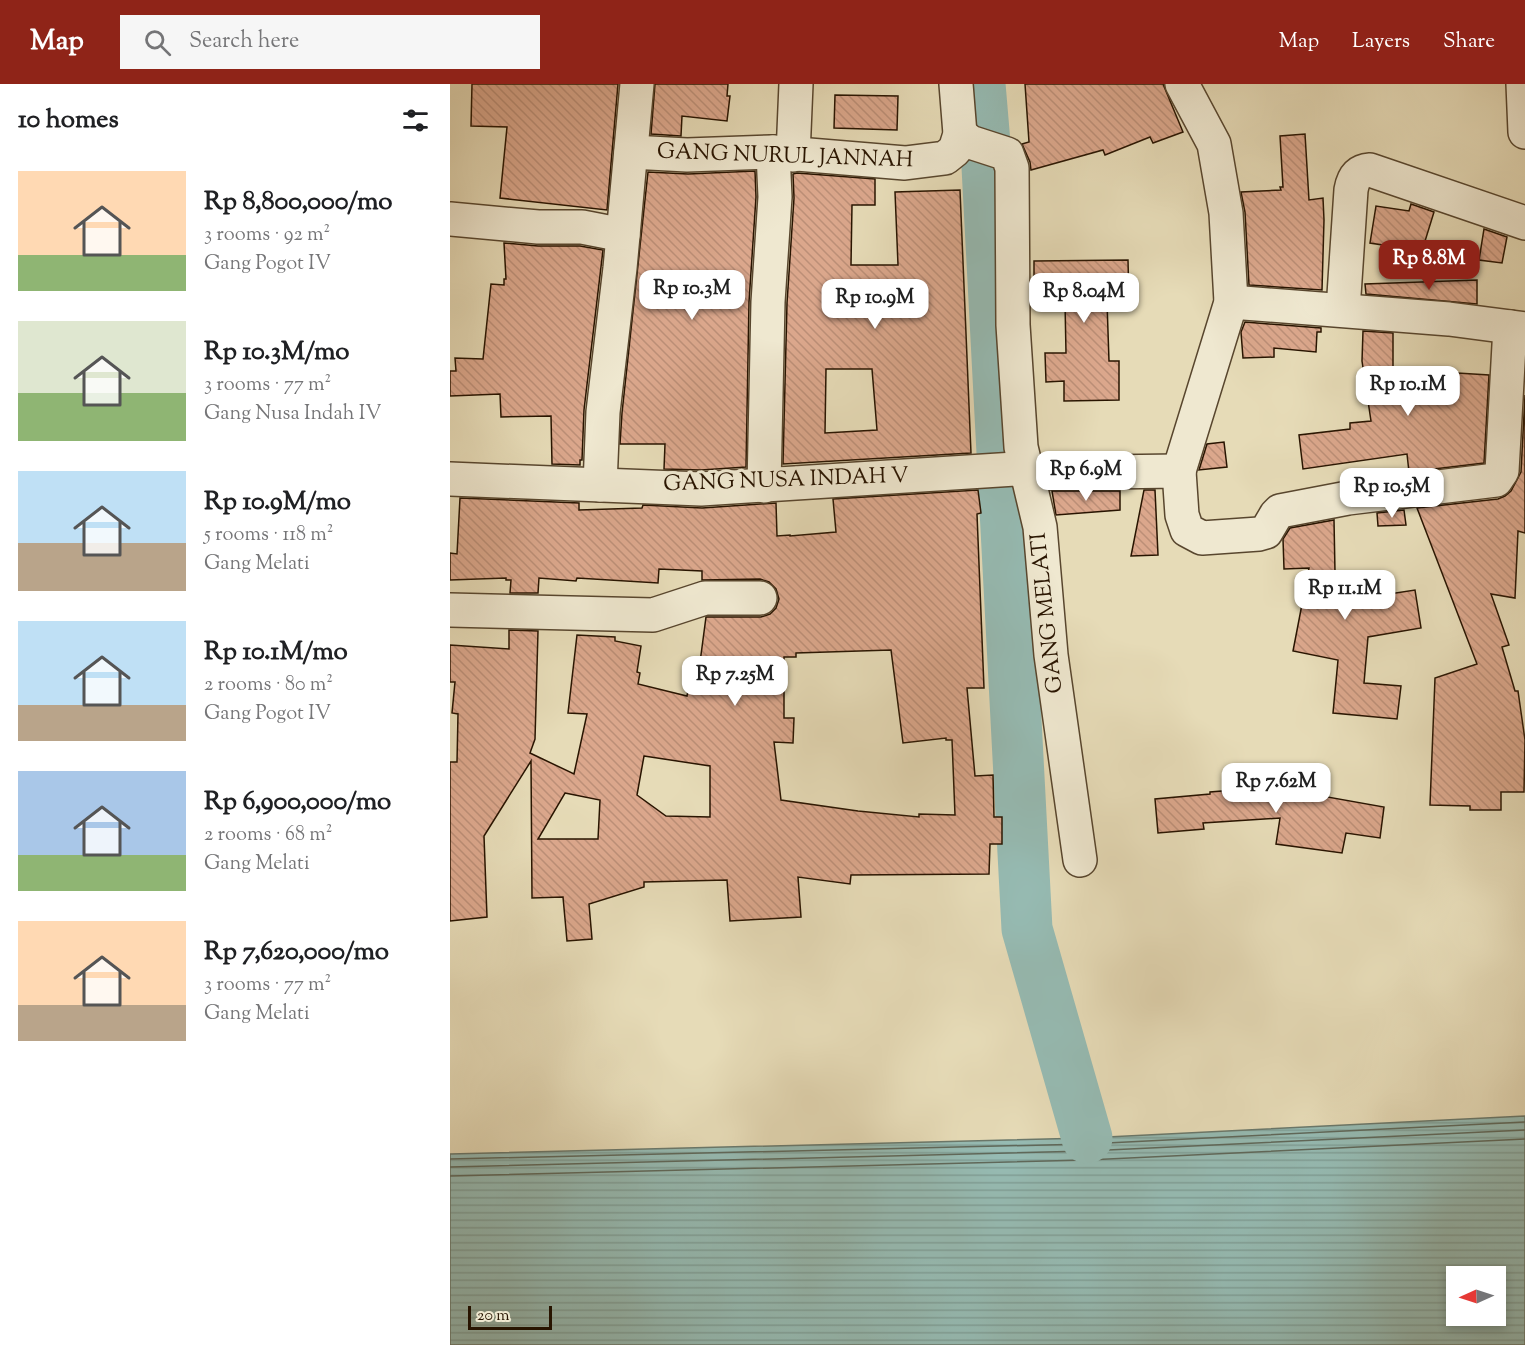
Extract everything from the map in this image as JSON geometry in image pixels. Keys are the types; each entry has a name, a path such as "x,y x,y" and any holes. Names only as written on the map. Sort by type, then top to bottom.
{"street":[{"path":"600,485 603,412 637,84"},
{"path":"764,486 768,302 775,197 796,84"},
{"name":"GANG MELATI","path":"956,84 976,142 1006,154 1012,168 1013,325 1021,447 1009,471 1040,527 1052,655 1080,860"},
{"path":"1182,84 1214,144 1226,213 1231,302 1179,471 1182,515 1187,530 1202,538 1266,532 1280,511 1348,498 1496,480 1502,471 1517,328 1449,319 1231,302"},
{"path":"1523,84 1525,132"},
{"name":"GANG NURUL JANNAH","path":"631,152 687,155 783,154 905,163 945,158 955,150 976,142"},
{"path":"1343,310 1351,190 1353,180 1364,171 1370,170 1525,223"},
{"path":"450,219 538,227 582,227 623,235"},
{"name":"GANG NUSA INDAH V","path":"450,479 701,489 1009,471 1179,471"},
{"path":"450,610 653,615 705,598 760,598"}],"water":[{"path":"1525,1116 1525,1345 450,1345 450,1154 1087,1138"}],"building":[{"path":"472,84 618,84 607,210 500,198 507,127 471,126"},
{"path":"655,84 728,84 727,96 730,96 727,121 682,116 681,136 651,134"},
{"path":"1025,84 1163,84 1183,132 1153,143 1150,137 1105,155 1103,150 1031,170 1022,144 1029,142"},
{"path":"835,95 898,96 897,130 834,128"},
{"path":"1305,134 1309,200 1323,198 1322,290 1249,285 1245,212 1241,192 1281,190 1280,187 1283,187 1280,136"},
{"path":"755,171 756,197 749,302 746,467 701,470 664,469 665,444 620,444 648,172 688,174"},
{"path":"793,174 875,179 875,205 852,205 851,265 898,265 895,192 960,190 971,453 783,464 787,303 794,198","holes":["826,369 872,369 877,430 825,433"]},
{"path":"1411,204 1434,212 1422,251 1370,243 1376,206 1409,211"},
{"path":"1484,229 1507,237 1502,263 1479,260"},
{"path":"504,243 580,246 603,250 584,410 580,465 552,464 551,416 501,417 500,394 450,396 450,371 456,371 455,358 483,359 491,284 504,285 504,279 506,279"},
{"path":"1128,260 1129,302 1107,302 1109,361 1119,361 1119,400 1064,401 1064,381 1046,382 1045,353 1066,353 1065,303 1034,303 1034,261"},
{"path":"1477,280 1477,304 1366,294 1365,284"},
{"path":"1245,322 1321,328 1321,332 1317,332 1316,352 1274,348 1274,357 1243,358 1241,332"},
{"path":"1363,331 1393,333 1393,375 1457,373 1489,375 1484,463 1409,472 1407,454 1303,469 1299,435 1350,429 1350,423 1371,421 1362,361"},
{"path":"1525,395 1525,533 1518,531 1515,598 1491,594 1509,645 1502,647 1515,691 1518,691 1525,740 1524,792 1501,792 1501,810 1470,810 1470,806 1430,805 1435,678 1477,664 1417,508 1498,499 1511,491 1521,472"},
{"path":"1224,442 1227,467 1199,470 1207,444"},
{"path":"978,490 981,513 977,514 984,688 967,688 975,776 993,775 994,817 1002,817 1002,844 990,844 989,874 851,875 850,884 798,877 801,917 730,921 727,880 644,882 644,887 589,904 592,939 567,941 563,897 532,898 531,761 484,836 487,917 450,921 450,762 457,762 458,714 452,713 455,682 450,682 450,645 509,649 509,630 538,631 535,739 530,753 574,774 587,714 568,713 577,635 615,637 615,641 641,646 637,672 640,673 638,684 687,696 692,669 699,670 706,617 761,617 770,614 776,608 779,599 776,589 769,582 760,579 702,580 702,571 659,569 658,583 539,578 538,593 510,593 511,580 506,580 506,578 450,580 450,553 457,554 460,498 579,503 579,510 642,508 643,505 702,508 776,503 777,536 836,532 833,499","holes":["891,650 903,743 946,738 946,740 952,740 955,815 919,814 919,817 781,800 774,742 793,743 794,718 784,718 784,657 796,657 796,653","644,756 710,766 710,817 666,816 637,795","565,793 600,800 598,839 538,839"]},
{"path":"1144,490 1155,490 1158,555 1131,556"},
{"path":"1052,491 1120,491 1120,510 1056,515"},
{"path":"1404,510 1406,525 1378,526 1377,513"},
{"path":"1334,520 1335,572 1361,577 1356,599 1415,590 1421,628 1368,637 1364,683 1401,686 1397,719 1333,713 1338,660 1293,651 1309,568 1284,569 1283,539 1290,528"},
{"path":"1285,780 1317,785 1316,795 1384,807 1380,838 1346,833 1342,853 1276,844 1280,818 1203,823 1204,829 1158,833 1155,799 1284,786"}],"waterway":[{"path":"980,84 987,167 1027,929 1087,1138"}]}
